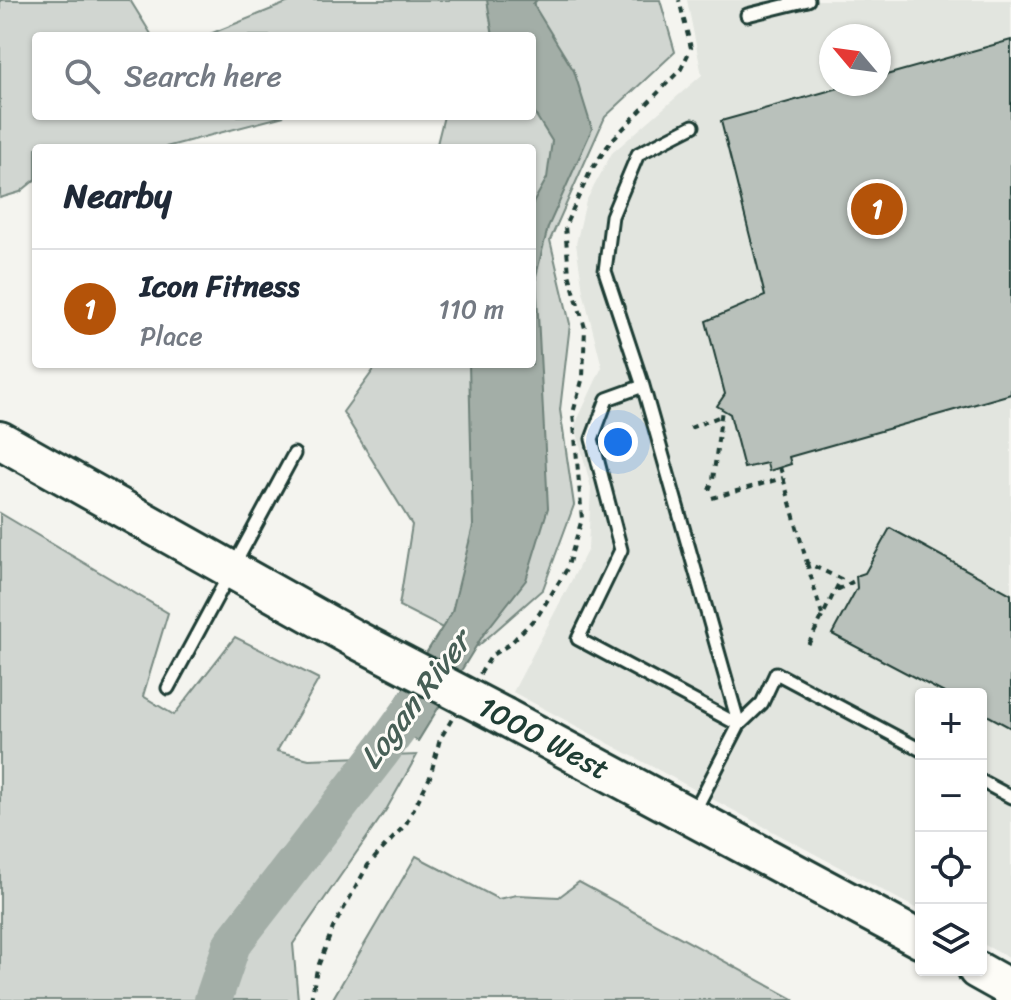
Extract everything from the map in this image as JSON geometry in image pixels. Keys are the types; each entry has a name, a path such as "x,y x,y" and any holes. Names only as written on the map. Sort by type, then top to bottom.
{"main road":[{"name":"1000 West","path":"0,440 355,639 915,937"},
{"path":"987,976 1011,989"}],"lane":[{"path":"747,15 808,0"},
{"path":"693,126 638,154 612,216 605,271 643,386 739,725"},
{"path":"643,386 607,399 592,439 621,550 578,639 739,725"},
{"path":"168,688 294,454"},
{"path":"691,816 739,725 762,703 776,673 915,747"},
{"path":"987,784 1011,797"}],"path":[{"path":"477,679 492,655 510,644 539,614 567,569 582,519 573,413 583,377 585,328 569,274 565,226 590,172 611,141 681,69 691,48 679,0"},
{"path":"709,490 722,409"},
{"path":"690,428 721,416"},
{"path":"780,467 822,616"},
{"path":"712,498 783,478"},
{"path":"807,563 841,579 808,645"},
{"path":"835,592 856,580"},
{"path":"311,1000 317,969 333,928 368,865 406,824 430,777 440,739 455,715"}],"shaded area":[{"path":"0,0 130,0 150,32 32,32 32,120 269,120 177,144 32,144 32,182 20,192 0,198"},
{"path":"294,0 660,0 675,52 605,117 550,240 570,324 560,410 574,505 543,589 478,646 399,606 412,525 343,412 375,368 536,368 536,144 437,144 443,120 536,120 536,32 215,32"},
{"path":"687,0 1011,0 1011,959 987,946 987,688 915,688 915,908 513,692 588,549 591,488 575,425 602,367 583,291 576,244 586,201 612,153 702,75"},
{"path":"0,513 168,613 143,696 174,715 235,637 319,679 277,751 309,759 417,755 386,810 293,944 298,1000 0,1000"},
{"path":"416,856 498,899 517,895 559,897 579,882 795,1000 332,1000"}],"water":[{"path":"487,0 537,0 533,4 574,71 592,129 548,227 536,276 536,198 547,178 552,141 536,115 536,32 492,32"},
{"path":"536,276 548,508 526,580 483,635 418,741 384,720 452,612 473,526 469,368 536,368"}],"building":[{"path":"1011,40 1011,394 789,457 791,464 769,471 767,463 744,468 730,414 717,406 725,394 706,321 765,296 721,121 819,94 819,96 891,96 891,74"},
{"path":"890,528 1011,594 1011,728 987,715 987,688 935,688 832,634 857,588 856,576 865,573"}],"waterway":[{"name":"Logan River","path":"213,1000 232,944 428,687"}],"place":[{"name":"Icon Fitness","path":"877,209"}]}
